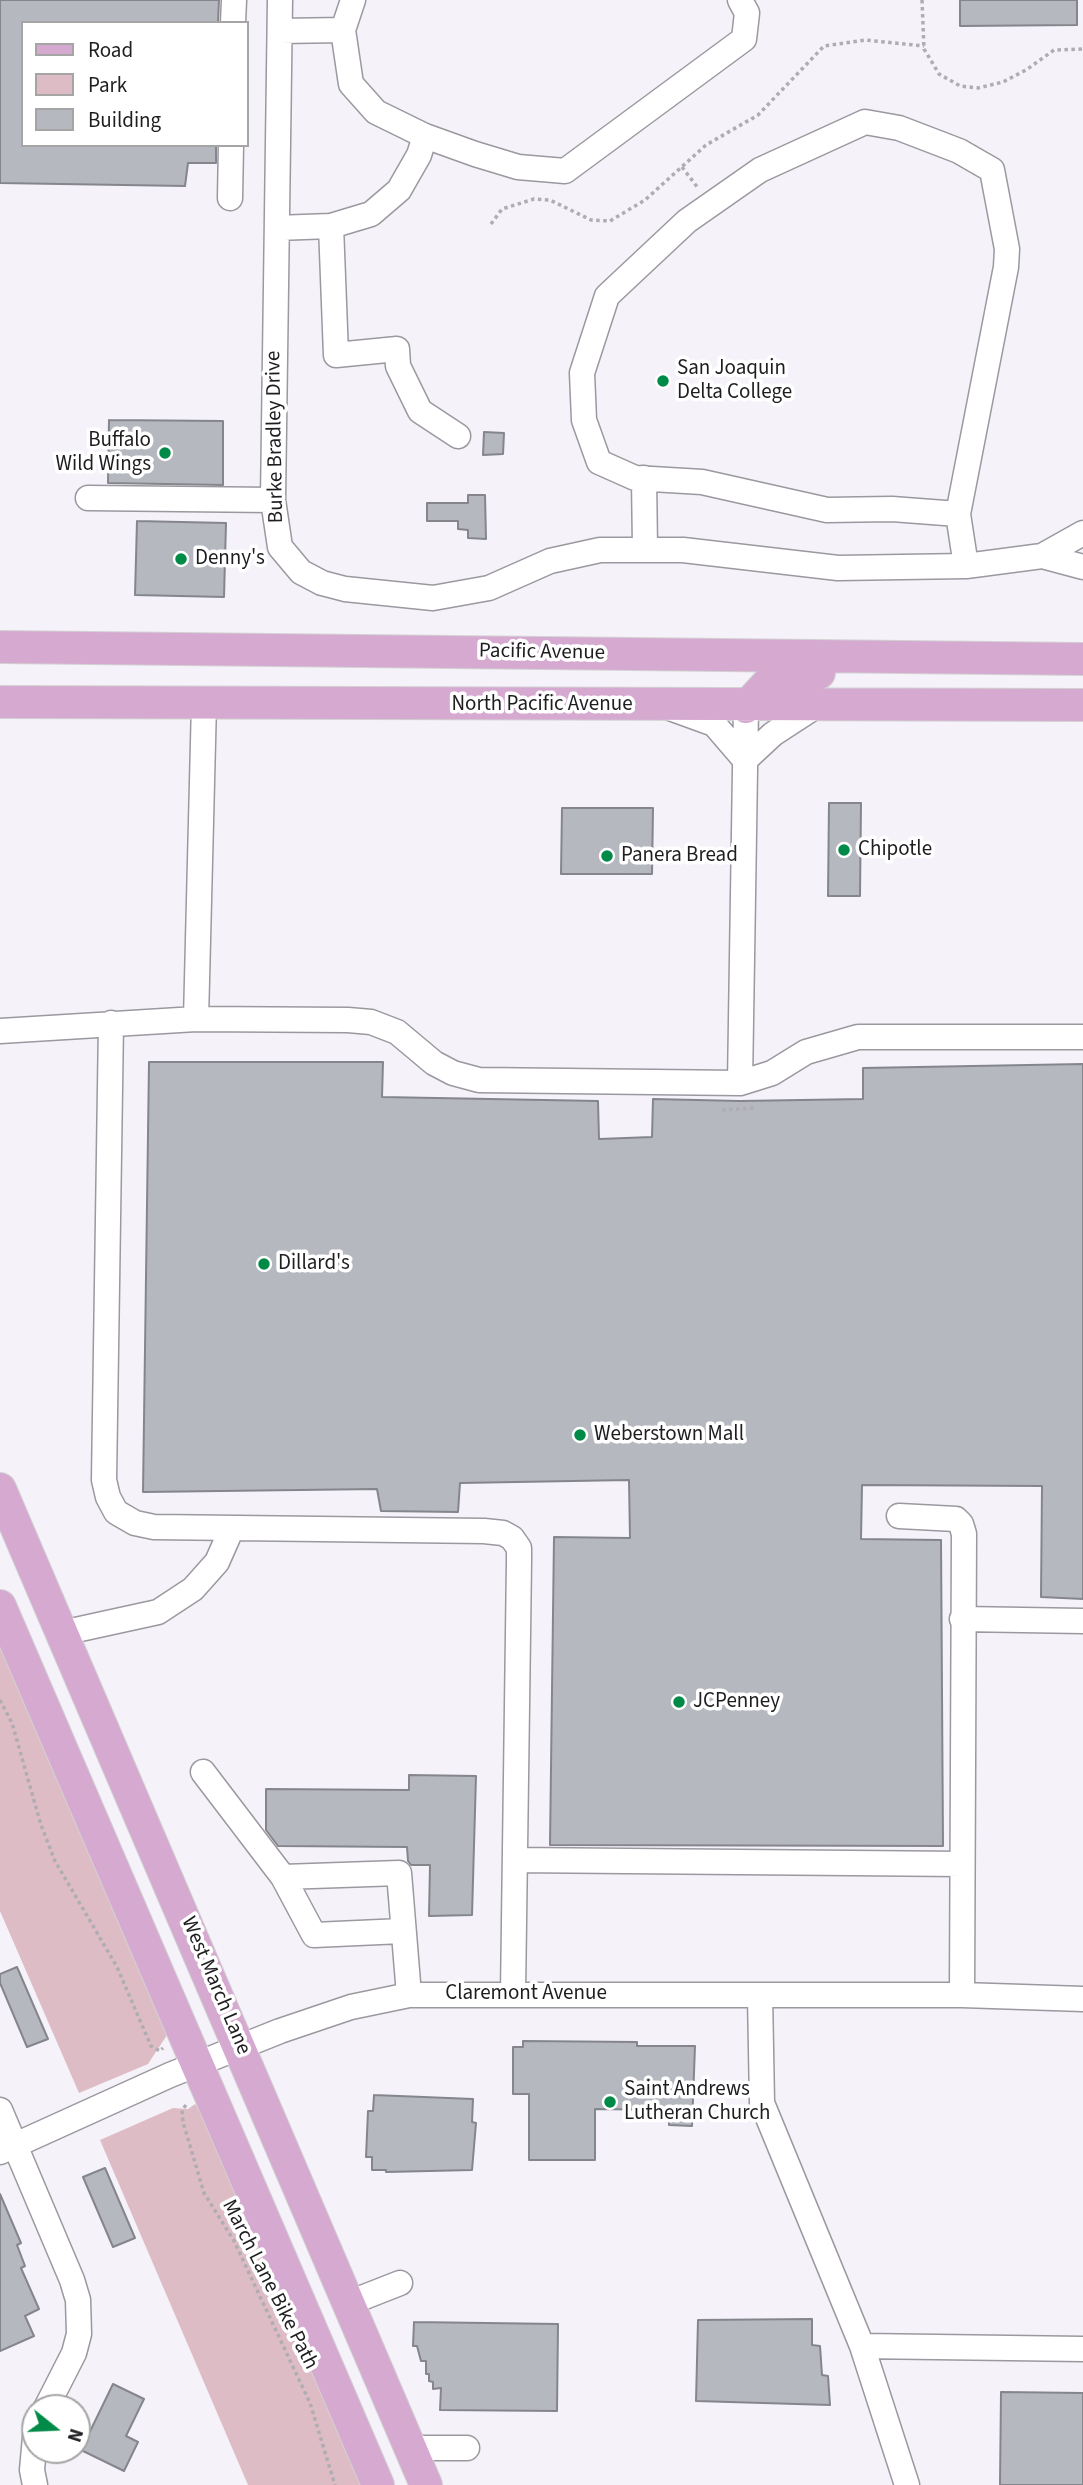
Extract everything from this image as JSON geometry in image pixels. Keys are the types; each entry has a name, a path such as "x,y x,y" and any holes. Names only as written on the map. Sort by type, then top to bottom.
{"main road":[{"name":"Pacific Avenue","path":"0,647 1083,659"},
{"path":"746,707 770,681 787,673 945,672 967,658"},
{"name":"North Pacific Avenue","path":"0,702 746,707 1083,705"},
{"name":"West March Lane","path":"0,1489 241,2046 426,2485"},
{"path":"0,1606 379,2485"}],"street":[{"path":"233,21 234,0"},
{"name":"Burke Bradley Drive","path":"280,0 273,500 280,547 301,572 322,583 345,589 400,597 461,595 489,588 550,561 600,550 684,550 838,568 966,566 1042,556 1083,533"},
{"path":"353,0 343,30 351,84 376,112 425,135 518,167 565,172 744,39 747,13 740,0"},
{"path":"280,31 343,30"},
{"path":"958,514 892,509 827,510 702,482 635,478 599,463 584,420 582,373 607,296 687,221 760,170 829,136 865,122 899,128 959,151 992,170 1007,249 1006,267 958,514 966,566"},
{"path":"277,228 331,226 371,214 399,190 419,155 425,135"},
{"path":"230,198 231,147"},
{"path":"331,226 336,355 397,349 398,366 420,411 458,436"},
{"path":"645,478 645,548"},
{"path":"88,498 273,500"},
{"name":"Burke Bradley Drive","path":"1042,556 1083,567"},
{"path":"196,1019 204,703"},
{"path":"663,705 714,724 745,760"},
{"path":"745,760 774,734 817,706"},
{"path":"740,1083 746,707"},
{"path":"0,1031 196,1019 372,1023 397,1032 434,1063 453,1073 479,1080 740,1083 772,1073 806,1052 858,1037 1083,1037"},
{"path":"111,1023 104,1480 108,1497 116,1512 135,1523 154,1527 484,1531 503,1533 512,1538 519,1548 513,1994"},
{"path":"899,1516 956,1519 964,1534 962,1995"},
{"path":"62,1633 158,1612 194,1589 217,1562 232,1528"},
{"path":"962,1619 1083,1621"},
{"path":"203,1772 283,1877 314,1935 402,1931"},
{"path":"515,1860 962,1864"},
{"path":"283,1877 399,1873 409,1995"},
{"name":"Claremont Avenue","path":"8,2149 241,2046 308,2021 409,1995 962,1995 1083,1999"},
{"path":"760,1995 762,2103 862,2346 907,2485"},
{"path":"0,2110 8,2149 78,2300 79,2334 74,2353 53,2394"},
{"path":"349,2303 400,2283"},
{"path":"862,2346 1083,2349"},
{"path":"411,2448 467,2448"},
{"path":"34,2464 34,2485"}],"path":[{"path":"922,0 923,46 939,74 960,86 978,88 1003,82 1054,50 1083,49"},
{"path":"491,224 502,209 534,199 550,200 592,220 610,220 645,200 706,145 758,115 824,46 865,40 923,46"},
{"path":"682,167 701,193"},
{"path":"722,1110 755,1108"},
{"path":"0,1700 12,1723 41,1825 55,1861 117,1967 151,2046 160,2051"},
{"name":"March Lane Bike Path","path":"190,2100 182,2110 183,2122 204,2193 234,2241 310,2403 335,2485"}],"green space":[{"path":"0,1644 167,2035 148,2064 79,2093 0,1911"},
{"path":"195,2104 203,2114 363,2485 248,2485 100,2140 173,2108 188,2109"}],"building":[{"path":"0,0 219,0 218,21 21,21 21,147 216,147 216,163 188,163 185,186 0,183"},
{"path":"960,0 1077,0 1077,25 960,26"},
{"name":"Buffalo Wild Wings","path":"109,420 223,421 223,485 108,483"},
{"path":"484,432 504,433 503,454 483,455"},
{"path":"468,495 485,495 486,539 468,538 468,530 458,529 458,521 427,521 427,503 468,503"},
{"name":"Denny's","path":"137,521 226,523 224,597 135,595"},
{"name":"Chipotle","path":"829,803 861,803 860,896 828,896"},
{"name":"Panera Bread","path":"562,808 653,808 652,874 561,874"},
{"name":"Weberstown Mall","path":"149,1062 383,1062 382,1097 598,1101 599,1139 652,1137 653,1099 863,1099 863,1068 1083,1064 1083,1599 1041,1597 1042,1486 862,1485 861,1539 941,1540 943,1846 550,1845 554,1537 630,1538 629,1480 460,1483 458,1512 381,1511 377,1489 143,1492"},
{"path":"409,1775 476,1776 472,1915 429,1916 430,1865 411,1865 407,1847 278,1846 266,1830 266,1789 409,1790"},
{"path":"17,1967 48,2039 27,2047 0,1983 0,1974"},
{"name":"Saint Andrews Lutheran Church","path":"523,2041 637,2042 637,2046 695,2046 692,2126 669,2125 669,2110 595,2109 595,2160 529,2160 529,2094 513,2094 513,2047 523,2047"},
{"path":"374,2095 473,2099 472,2122 476,2123 472,2170 372,2170 372,2157 366,2157 368,2111 373,2111"},
{"path":"105,2168 135,2238 113,2247 83,2177"},
{"path":"0,2194 21,2243 17,2245 25,2266 21,2268 39,2309 25,2316 34,2336 0,2351"},
{"path":"812,2319 812,2345 820,2346 822,2375 828,2376 830,2405 696,2401 698,2320"},
{"path":"414,2322 558,2324 557,2411 440,2410 441,2388 433,2389 433,2382 429,2381 429,2374 426,2374 426,2361 421,2361 417,2346 413,2346"},
{"path":"113,2384 144,2399 126,2436 138,2442 124,2471 91,2455 91,2429"},
{"path":"1001,2392 1083,2393 1083,2485 1000,2485"}],"place":[{"name":"San Joaquin Delta College","path":"663,381"},
{"name":"Buffalo Wild Wings","path":"165,453"},
{"name":"Denny's","path":"181,559"},
{"name":"Chipotle","path":"844,850"},
{"name":"Panera Bread","path":"607,856"},
{"name":"Dillard's","path":"264,1264"},
{"name":"Weberstown Mall","path":"580,1435"},
{"name":"JCPenney","path":"679,1702"},
{"name":"Saint Andrews Lutheran Church","path":"610,2102"}]}
